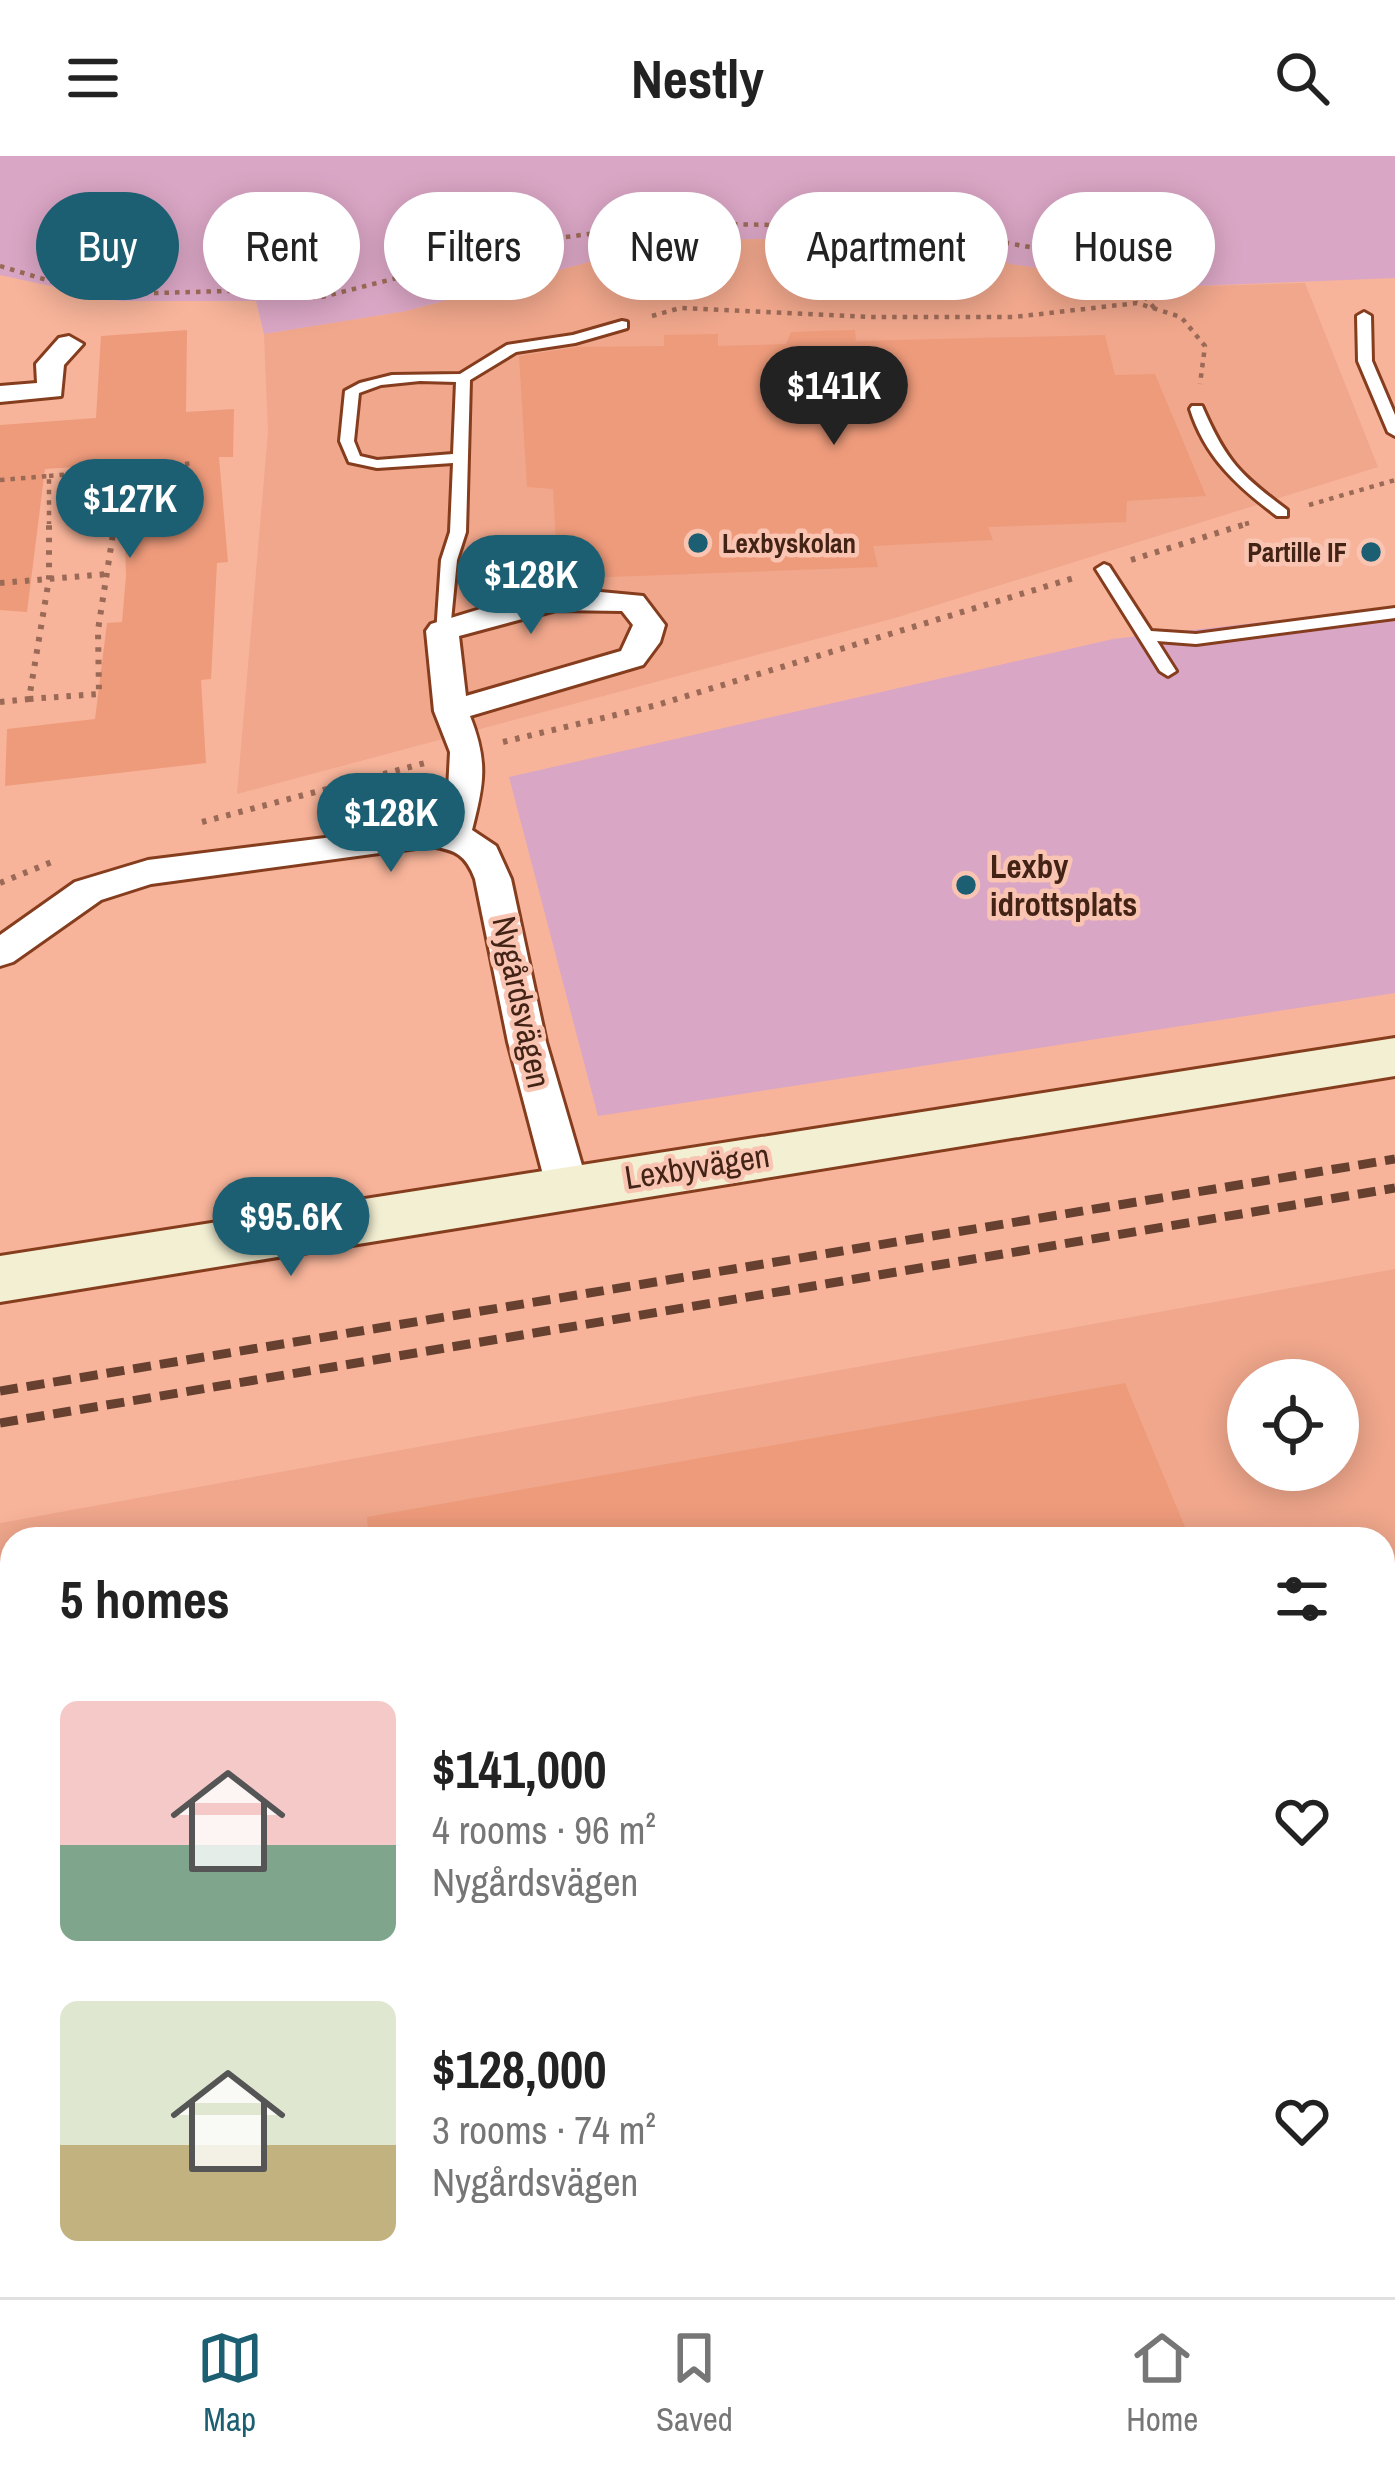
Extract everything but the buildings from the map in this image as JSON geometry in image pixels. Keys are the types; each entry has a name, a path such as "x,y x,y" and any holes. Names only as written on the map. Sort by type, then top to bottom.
{"street":[{"path":"0,394 51,390 50,364 69,344"},
{"path":"0,953 88,891 148,872 431,834 452,838 465,790 467,752 451,711 442,632 526,602 586,598 632,603 649,625 632,658 451,711"},
{"name":"Nygårdsvägen","path":"452,838 483,854 493,878 527,1042 567,1186"},
{"name":"Lexbyvägen","path":"0,1279 1395,1057"}],"lane":[{"path":"1364,316 1366,361 1395,432"},
{"path":"460,458 377,464 354,459 347,441 352,392 370,383 419,376 463,378 512,348 622,326"},
{"path":"442,632 448,560 458,532 463,378"},
{"path":"1197,409 1205,438 1228,470 1282,512"},
{"path":"1104,568 1168,671"},
{"path":"1146,635 1196,639 1395,613"}],"path":[{"path":"0,266 67,286 121,293 263,290 318,298 551,238 673,223 816,223 925,228 1117,263 1155,309"},
{"path":"622,326 680,308 973,317 1138,304 1181,316 1204,346 1197,409"},
{"path":"0,480 195,463"},
{"path":"0,702 98,694 99,615 115,537 116,470"},
{"path":"29,699 49,579 49,476"},
{"path":"181,828 657,705 1395,480"},
{"path":"0,583 108,574"},
{"path":"0,883 71,856"}],"shaded area":[{"path":"0,156 1395,156 1395,278 1215,285 1215,192 1032,192 1032,267 1008,263 1008,192 765,192 765,239 741,239 741,192 588,192 588,262 564,269 564,192 384,192 384,300 447,300 264,334 256,301 115,300 179,300 179,192 36,192 36,283 0,275"},
{"name":"Lexbyskolan","path":"741,239 765,239 765,300 1008,300 1008,263 1032,267 1032,300 1215,300 1215,286 1305,283 1378,467 895,618 237,794 268,432 264,334 447,300 564,300 564,269 588,262 588,300 741,300"},
{"name":"Lexby idrottsplats","path":"1395,607 1395,993 598,1116 509,777 1113,639"},
{"path":"1395,1269 1395,1527 0,1527 0,1523"}],"railway":[{"path":"0,1391 1395,1159"},
{"path":"0,1423 1395,1188"}],"place":[{"name":"Lexbyskolan","path":"698,543"},
{"name":"Partille IF","path":"1371,552"},
{"name":"Lexby idrottsplats","path":"966,885"}]}
